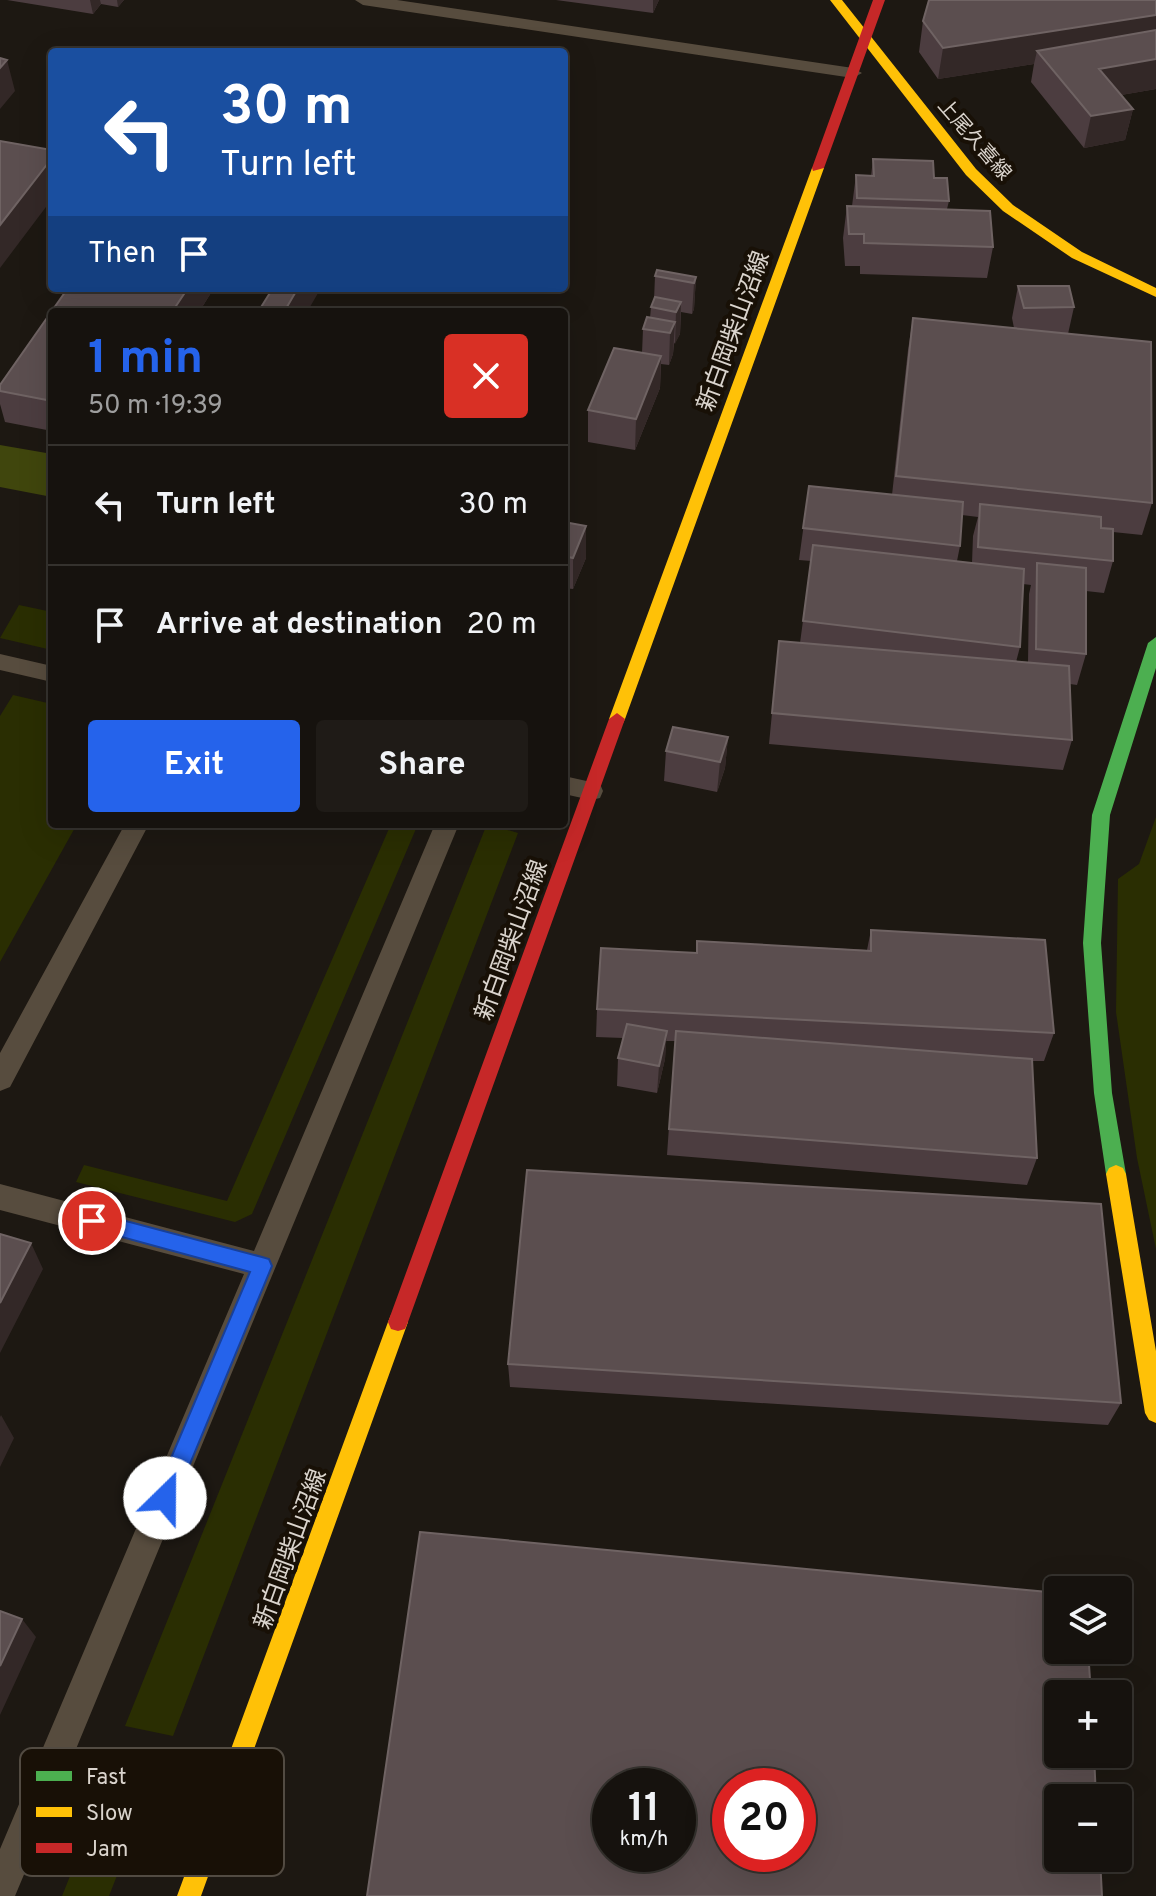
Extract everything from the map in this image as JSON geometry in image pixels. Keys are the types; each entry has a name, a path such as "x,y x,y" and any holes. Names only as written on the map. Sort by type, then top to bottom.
{"street":[{"name":"上尾久喜線","path":"836,0 971,172 1008,208 1077,255 1156,293"},
{"name":"新白岡柴山沼線","path":"243,1748 879,0"},
{"path":"1156,643 1101,815 1092,943 1103,1093 1156,1413"},
{"name":"新白岡柴山沼線","path":"189,1896 196,1876"}],"lane":[{"path":"363,0 853,73"},
{"path":"0,662 48,673"},
{"path":"568,786 591,791"},
{"path":"0,1079 135,828"},
{"path":"60,1748 445,828"},
{"path":"0,1197 262,1266"},
{"path":"0,1891 20,1843"}],"green space":[{"path":"0,445 48,453 48,496 0,487"},
{"path":"19,605 48,611 48,649 0,638"},
{"path":"13,695 48,703 48,828 75,828 0,962 0,716"},
{"path":"1156,817 1156,1249 1137,1158 1116,1012 1118,879 1139,864"},
{"path":"389,828 416,828 252,1214 235,1222 76,1182 84,1165 227,1201"},
{"path":"485,828 518,833 173,1736 125,1726"},
{"path":"70,1876 117,1876 109,1896 62,1896"}],"building":[{"path":"929,0 1156,0 1156,15 943,48 923,21"},
{"path":"1156,30 1156,59 1099,69 1133,109 1091,116 1037,51"},
{"path":"0,141 48,149 48,163 0,225"},
{"path":"873,159 933,161 934,178 947,178 949,201 857,198 856,175 874,176"},
{"path":"847,206 990,211 993,247 864,243 864,234 849,234"},
{"path":"657,270 696,277 694,283 655,276"},
{"path":"1018,286 1069,286 1074,307 1024,308"},
{"path":"65,292 185,292 175,308 54,308"},
{"path":"270,292 296,292 286,308 260,308"},
{"path":"655,297 681,302 676,312 651,307"},
{"path":"48,317 48,400 0,391 0,385"},
{"path":"647,317 675,322 670,333 643,329"},
{"path":"913,318 1151,342 1152,503 896,476"},
{"path":"614,348 661,356 636,419 588,410"},
{"path":"809,486 963,502 960,546 803,528"},
{"path":"980,504 1101,517 1101,528 1113,529 1113,561 978,547"},
{"path":"568,523 586,526 573,558 568,557"},
{"path":"813,545 1024,569 1020,647 803,621"},
{"path":"1037,563 1086,568 1086,654 1036,649"},
{"path":"779,641 1069,666 1072,740 772,713"},
{"path":"673,727 728,737 720,762 666,751"},
{"path":"871,930 1045,940 1054,1033 597,1009 601,948 697,953 697,941 871,951"},
{"path":"627,1024 667,1031 659,1066 618,1058"},
{"path":"676,1031 1032,1059 1037,1158 669,1129"},
{"path":"527,1170 1101,1204 1121,1403 508,1364"},
{"path":"0,1234 31,1243 0,1303"},
{"path":"420,1532 1044,1592 1044,1664 1089,1664 1090,1680 1044,1680 1044,1768 1095,1768 1095,1784 1044,1784 1044,1872 1101,1872 1102,1896 367,1896"},
{"path":"0,1611 22,1619 0,1666"}],"traffic: fast":[{"path":"1116,1174 1103,1093 1092,943 1101,815 1156,643"}],"traffic: slow":[{"path":"836,0 971,172 1008,208 1077,255 1156,293"},
{"path":"617,719 818,168"},
{"path":"1116,1174 1156,1413"},
{"path":"243,1748 398,1322"},
{"path":"189,1896 196,1876"}],"traffic: jam":[{"path":"818,168 879,0"},
{"path":"398,1322 617,719"}],"route":[{"path":"92,1221 262,1266 165,1498"}]}
